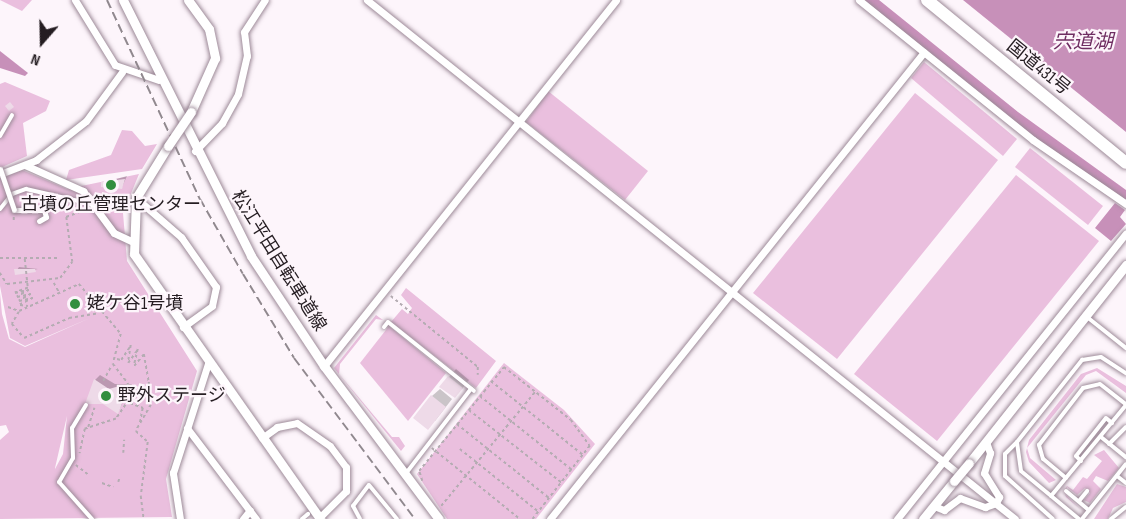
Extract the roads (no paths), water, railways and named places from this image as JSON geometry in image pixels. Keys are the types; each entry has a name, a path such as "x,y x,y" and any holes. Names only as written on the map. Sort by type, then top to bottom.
{"highway":[{"name":"国道431号","path":"927,0 1126,163"}],"street":[{"path":"75,0 122,72 159,80"},
{"name":"松江平田自転車道線","path":"123,0 159,80 251,256 324,366 442,516"},
{"path":"188,0 209,29 215,58 191,112 136,198 130,241 144,273 208,363 320,519 346,491 346,467 330,446 297,423 277,427 262,438"},
{"path":"195,152 222,123 237,94 247,56 244,32 265,0"},
{"path":"367,0 1015,519"},
{"path":"324,366 616,0"},
{"path":"859,0 1033,140 1126,204"},
{"path":"550,519 924,52"},
{"path":"0,174 25,165 97,110 122,72"},
{"path":"25,165 75,186 114,233 130,241"},
{"path":"0,169 14,210 44,210 46,218 39,221"},
{"path":"136,198 181,237 216,287 212,306 183,327"},
{"path":"897,519 1126,233"},
{"path":"923,519 1126,265"},
{"path":"180,519 173,473 208,363"},
{"path":"188,428 256,519"},
{"path":"986,441 990,453 984,473 999,497 996,504"},
{"path":"934,506 944,510 960,498 985,507 996,504"},
{"path":"243,519 250,510"}],"lane":[{"path":"0,136 12,115"},
{"path":"0,209 12,194 26,189 92,204"},
{"path":"1087,316 1126,348"},
{"path":"384,327 388,322 473,390 407,472"},
{"path":"1053,519 1005,476 1005,454 1082,360 1101,357 1126,373"},
{"path":"1052,496 1126,404 1100,384 1083,388 1039,446 1042,459 1066,478"},
{"path":"86,405 72,428 70,464 59,482 92,519"},
{"path":"1081,461 1076,456 1106,418 1112,423"},
{"path":"1109,444 1126,427"},
{"path":"1101,437 1126,457"},
{"path":"1017,442 1022,471 1080,519 1126,464"},
{"path":"1117,476 1126,483"},
{"path":"360,519 353,506 369,485 397,519"},
{"path":"1066,491 1089,510"},
{"path":"1079,501 1087,491"},
{"path":"1111,519 1126,507"},
{"path":"302,519 309,514"}],"water":[{"path":"864,0 879,0 1018,112 1126,190 1126,200 1045,146"},
{"name":"宍道湖","path":"963,0 1126,0 1126,132"},
{"path":"0,51 28,73 25,76 0,68"},
{"path":"1115,203 1125,210 1120,217 1126,224 1111,241 1095,228"}],"railway":[{"path":"107,0 200,199 243,274 294,358 415,519"}],"place":[{"name":"古墳の丘管理センター","path":"111,185"},
{"name":"姥ケ谷1号墳","path":"75,304"},
{"name":"野外ステージ","path":"106,396"}]}
